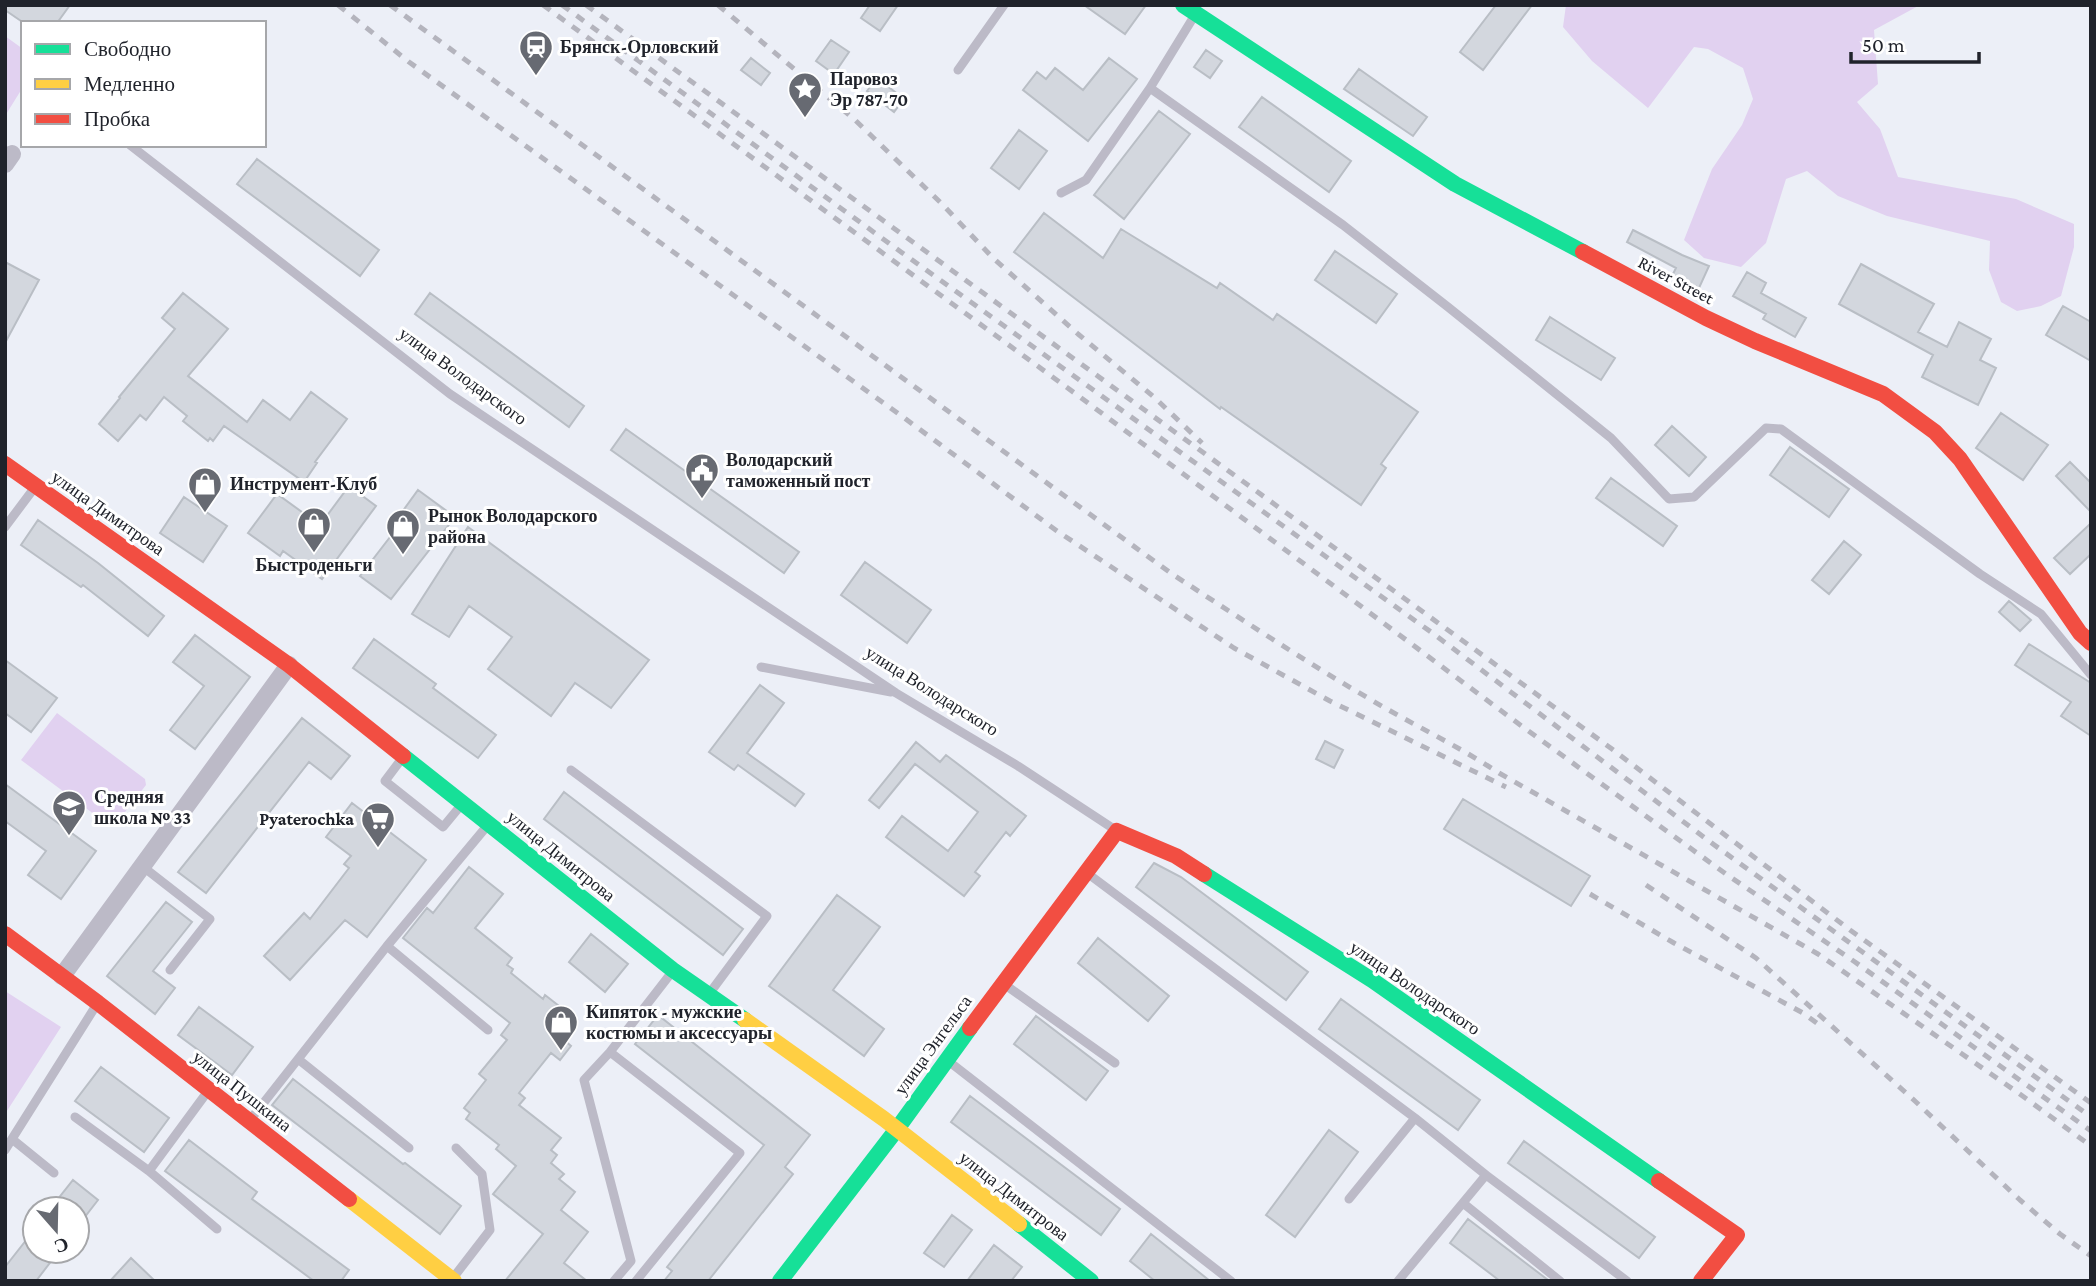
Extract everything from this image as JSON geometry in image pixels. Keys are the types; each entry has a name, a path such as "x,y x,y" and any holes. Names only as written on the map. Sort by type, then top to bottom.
{"main road":[{"name":"River Street","path":"1190,9 1455,184 1706,318 1883,394 1949,445 2080,633 2091,643"},
{"name":"улица Димитрова","path":"5,464 289,665 673,970 814,1067 1091,1281"},
{"name":"улица Энгельса","path":"780,1281 897,1129 1002,983 1117,831"},
{"name":"улица Володарского","path":"1117,831 1176,856 1372,980 1737,1235 1702,1281"},
{"name":"улица Пушкина","path":"5,934 249,1121 445,1278"}],"street":[{"path":"62,976 289,665"}],"lane":[{"path":"958,70 1004,5"},
{"path":"1061,193 1086,180 1150,88 1190,9"},
{"path":"1150,88 1343,225 1448,307 1611,438 1669,499 1694,497 1766,428 1781,429 1980,574 2041,614 2091,675"},
{"name":"улица Володарского","path":"133,147 450,394 896,693 1017,766 1117,831"},
{"path":"5,527 36,485"},
{"path":"761,667 896,693"},
{"path":"404,756 385,781 443,827 463,803"},
{"path":"571,770 767,916 708,996"},
{"path":"249,1121 387,946 489,824"},
{"path":"142,866 210,919 170,970"},
{"path":"1086,872 1415,1118 1626,1281"},
{"path":"387,946 488,1030"},
{"path":"614,1281 631,1261 584,1080 610,1052 673,970"},
{"path":"1002,983 1115,1063"},
{"path":"5,1150 98,1003"},
{"path":"610,1052 740,1153 635,1281 624,1269"},
{"path":"298,1059 410,1148"},
{"path":"946,1059 1231,1281"},
{"path":"149,1171 209,1090"},
{"path":"75,1117 149,1171 217,1229"},
{"path":"1349,1199 1415,1118"},
{"path":"12,1139 54,1173"},
{"path":"445,1278 490,1230 482,1174 456,1148"},
{"path":"1398,1281 1486,1175"},
{"path":"1463,1202 1560,1281"}],"shaded area":[{"path":"1566,5 1920,5 1874,30 1878,84 1857,102 1880,129 1898,177 2016,199 2074,224 2074,247 2061,296 2041,306 2017,311 2001,302 1989,270 1990,241 1887,216 1838,196 1807,171 1786,179 1766,243 1741,267 1704,258 1684,240 1712,169 1742,125 1753,99 1743,68 1708,49 1694,47 1648,108 1592,61 1563,27"},
{"path":"5,36 21,48 21,90 5,116"},
{"path":"57,713 145,779 146,785 115,825 110,826 21,760"},
{"path":"5,991 61,1027 5,1114"}],"building":[{"path":"5,5 70,5 58,21 21,21 5,10"},
{"path":"870,5 898,5 880,31 861,18"},
{"path":"1084,5 1146,5 1125,34"},
{"path":"1496,5 1532,5 1483,70 1460,52"},
{"path":"831,40 849,52 834,74 816,61"},
{"path":"1206,50 1222,61 1210,78 1194,67"},
{"path":"751,58 770,73 761,85 741,70"},
{"path":"1109,58 1137,79 1088,141 1023,90 1037,72 1046,79 1055,68 1083,90"},
{"path":"1359,69 1427,117 1413,136 1344,89"},
{"path":"877,78 904,99 894,112 867,91"},
{"path":"1262,97 1351,161 1329,192 1239,127"},
{"path":"1159,111 1190,134 1124,219 1094,195"},
{"path":"1019,130 1047,151 1019,189 991,168"},
{"path":"257,159 379,250 360,276 237,184"},
{"path":"1044,213 1103,258 1121,229 1217,288 1220,283 1273,320 1277,314 1418,412 1381,464 1386,468 1361,505 1221,407 1220,409 1014,252"},
{"path":"1633,230 1709,266 1699,288 1672,276 1676,268 1627,242"},
{"path":"1335,251 1397,294 1376,323 1315,280"},
{"path":"5,262 39,280 5,343"},
{"path":"1861,264 1934,304 1918,332 1947,347 1959,322 1991,339 1980,360 1996,368 1978,405 1922,377 1933,355 1839,304"},
{"path":"1747,272 1766,283 1761,293 1806,318 1795,337 1763,319 1766,314 1733,296"},
{"path":"183,293 228,329 188,376 247,422 263,400 290,420 311,392 347,419 315,462 317,463 304,482 224,426 213,441 210,438 208,441 183,421 187,416 164,397 146,420 140,415 118,441 99,424 175,329 162,318"},
{"path":"430,293 584,406 569,427 415,314"},
{"path":"2063,306 2091,322 2091,361 2046,335"},
{"path":"1550,317 1615,358 1601,380 1536,340"},
{"path":"2001,413 2048,445 2023,480 1976,448"},
{"path":"1672,426 1706,457 1689,476 1655,445"},
{"path":"626,429 799,552 784,573 611,450"},
{"path":"1790,447 1849,489 1829,517 1770,475"},
{"path":"2070,462 2091,483 2091,512 2056,476"},
{"path":"1611,478 1677,526 1663,546 1596,498"},
{"path":"349,486 376,506 322,579 283,551 280,556 248,533 277,494 320,525"},
{"path":"418,490 455,517 391,599 360,576 407,515 402,512"},
{"path":"184,497 227,526 203,562 160,533"},
{"path":"38,520 98,563 164,616 148,636 83,585 81,587 21,545"},
{"path":"2091,523 2091,554 2070,574 2054,558"},
{"path":"468,527 649,660 611,708 575,683 551,716 488,669 512,637 469,606 449,637 412,614"},
{"path":"1844,541 1861,555 1829,594 1812,580"},
{"path":"865,562 931,610 907,643 841,595"},
{"path":"2009,601 2031,620 2020,631 1999,612"},
{"path":"195,635 250,677 195,749 170,730 204,686 173,662"},
{"path":"374,639 436,684 433,688 496,735 478,758 353,668"},
{"path":"2029,644 2091,683 2091,736 2061,716 2071,702 2015,665"},
{"path":"5,660 57,698 31,732 5,713"},
{"path":"760,685 784,703 747,753 804,794 795,806 738,765 734,770 709,752"},
{"path":"302,718 350,756 331,779 309,762 206,893 178,872"},
{"path":"1325,741 1343,750 1334,768 1316,759"},
{"path":"916,742 940,762 946,755 1026,816 1010,836 1006,832 975,872 980,876 964,896 886,837 902,816 948,851 978,812 915,764 879,808 869,800"},
{"path":"5,784 96,851 61,899 28,875 46,851 5,821"},
{"path":"564,792 743,929 723,955 544,819"},
{"path":"1463,799 1590,876 1571,906 1444,829"},
{"path":"352,803 426,860 367,937 345,920 290,980 264,956 304,913 310,919 349,868 344,864 351,856 326,837"},
{"path":"1154,863 1181,877 1308,972 1286,1000 1136,887"},
{"path":"469,867 503,894 475,928 512,958 507,965 513,969 511,973 543,999 545,995 577,1020 563,1039 571,1046 560,1060 551,1053 519,1093 525,1098 519,1105 561,1138 551,1150 557,1155 551,1163 564,1174 559,1179 575,1192 561,1210 588,1232 564,1263 587,1281 505,1281 543,1234 493,1194 516,1166 496,1149 499,1145 466,1119 470,1113 464,1108 486,1080 479,1074 507,1040 501,1035 510,1023 403,938 427,908 433,913"},
{"path":"837,895 880,927 833,990 884,1029 864,1056 769,986"},
{"path":"166,902 192,922 153,971 175,988 155,1014 107,976"},
{"path":"591,934 628,964 605,992 569,962"},
{"path":"1098,938 1169,996 1148,1021 1078,963"},
{"path":"1341,999 1480,1100 1458,1130 1319,1029"},
{"path":"199,1007 253,1047 232,1075 178,1035"},
{"path":"658,1015 810,1135 785,1167 793,1174 708,1281 664,1281 672,1271 667,1267 764,1145 635,1044"},
{"path":"1036,1016 1108,1071 1086,1100 1014,1044"},
{"path":"101,1067 169,1118 144,1152 75,1101"},
{"path":"293,1079 461,1206 440,1234 272,1105"},
{"path":"970,1096 1120,1209 1101,1235 951,1122"},
{"path":"1329,1130 1358,1152 1295,1237 1266,1215"},
{"path":"189,1140 257,1192 252,1199 349,1270 341,1281 314,1281 165,1171"},
{"path":"1524,1141 1655,1237 1639,1258 1508,1163"},
{"path":"73,1180 98,1200 91,1209 91,1195 61,1195"},
{"path":"952,1215 972,1230 944,1267 924,1253"},
{"path":"1468,1219 1549,1281 1500,1281 1450,1243"},
{"path":"1151,1234 1210,1281 1155,1281 1130,1261"},
{"path":"994,1245 1022,1267 1011,1281 967,1281"},
{"path":"21,1247 21,1265 48,1265 36,1281 5,1281 5,1267"},
{"path":"131,1258 155,1281 110,1281"}],"railway":[{"path":"338,5 409,62 1057,531 1234,648 1330,701 1506,787"},
{"path":"390,5 1172,574 1368,698 1818,954 2091,1146"},
{"path":"543,5 1080,397 1523,727 1726,874 1855,962 2091,1131"},
{"path":"562,5 1431,632 1713,844 2091,1117"},
{"path":"586,5 1612,749 1850,930 2091,1103"},
{"path":"718,5 855,120 942,204 992,257 1154,397 1202,443"},
{"path":"1646,885 1756,958 2020,1200 2091,1256"},
{"path":"1590,894 1803,1013 1818,1024"}],"traffic: fast":[{"path":"1183,5 1455,184 1583,252"},
{"path":"403,756 673,970 745,1020"},
{"path":"1204,874 1372,980 1659,1181"},
{"path":"780,1281 897,1129 970,1028"},
{"path":"1019,1224 1091,1281"}],"traffic: slow":[{"path":"745,1020 884,1119 1019,1224"},
{"path":"349,1199 454,1281"}],"traffic: jam":[{"path":"1583,252 1706,318 1883,394 1935,432 1960,459 2080,633 2091,643"},
{"path":"5,464 289,665 403,756"},
{"path":"970,1028 1117,831 1176,856 1204,874"},
{"path":"5,934 349,1199"},
{"path":"1659,1181 1737,1235 1701,1281"}],"place":[{"name":"Брянск-Орловский","path":"536,77"},
{"name":"Паровоз Эр 787-70","path":"805,119"},
{"name":"Володарский таможенный пост","path":"702,500"},
{"name":"Инструмент-Клуб","path":"205,514"},
{"name":"Быстроденьги","path":"314,554"},
{"name":"Рынок Володарского района","path":"403,556"},
{"name":"Средняя школа № 33","path":"69,837"},
{"name":"Pyaterochka","path":"378,849"},
{"name":"Кипяток - мужские костюмы и аксессуары","path":"561,1052"}]}
